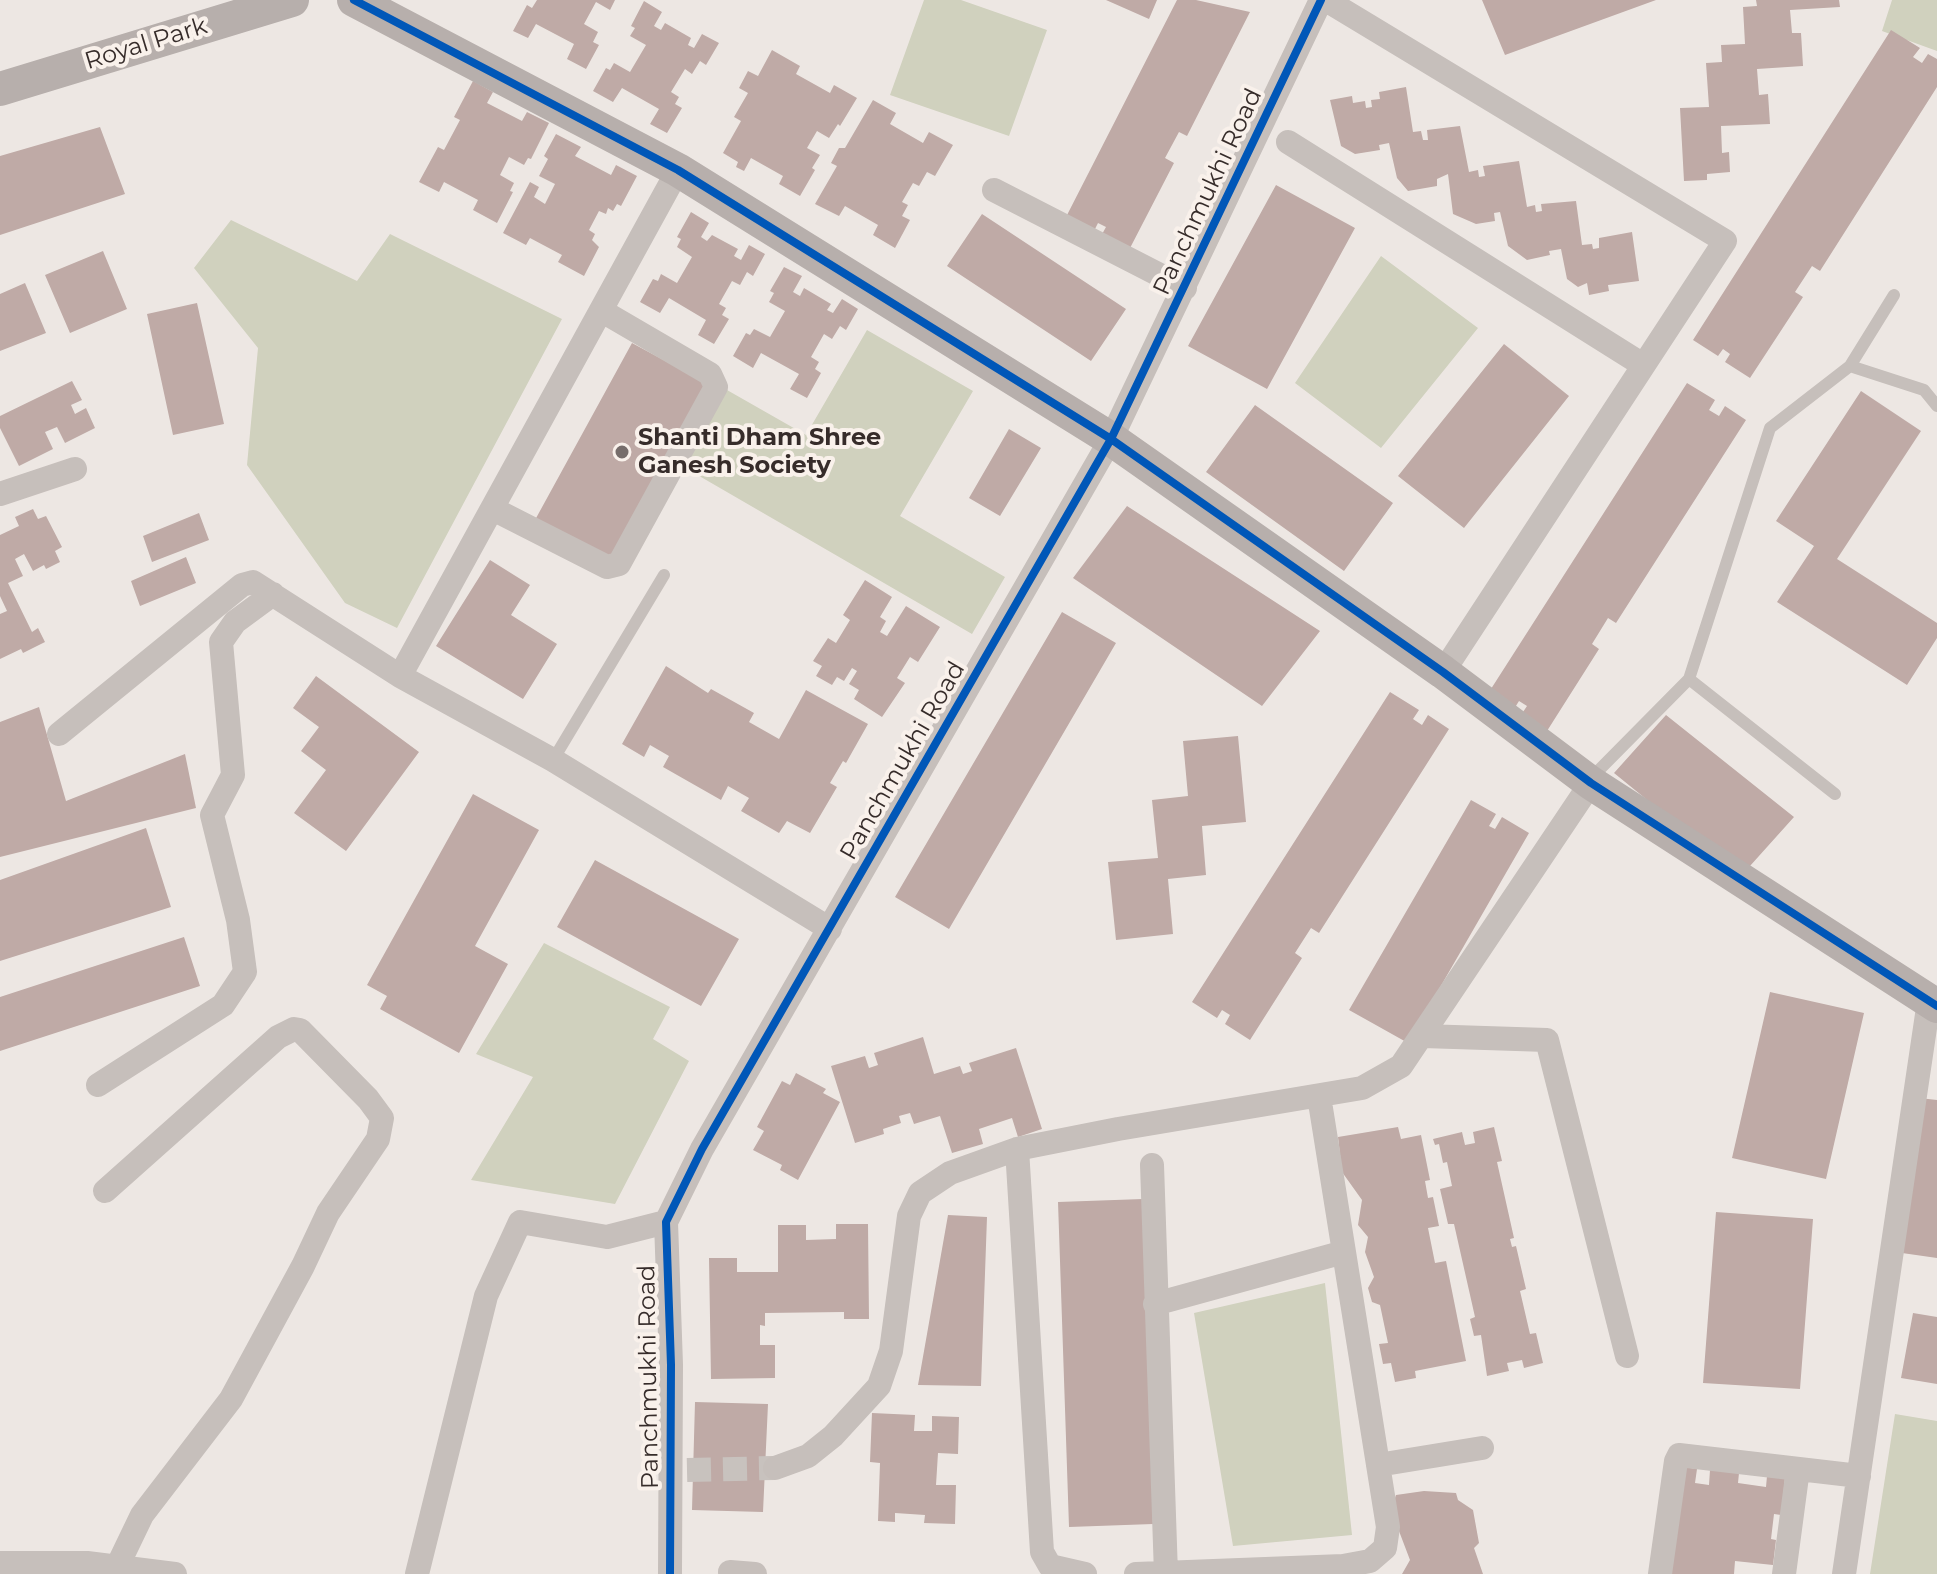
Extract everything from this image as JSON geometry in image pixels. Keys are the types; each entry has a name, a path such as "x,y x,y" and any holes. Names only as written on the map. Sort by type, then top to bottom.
{"street":[{"name":"Royal Park","path":"0,89 292,0"},
{"path":"354,0 678,170 1111,439 1443,672 1591,783 1933,1003 1844,1574"},
{"path":"1324,0 1725,241 1443,672"},
{"name":"Panchmukhi Road","path":"670,1574 679,1470 666,1222 702,1149 1111,439 1324,0"},
{"path":"1288,142 1643,365"},
{"path":"400,676 678,170"},
{"path":"994,190 1185,288"},
{"path":"493,509 607,567 619,564 716,387 710,374 602,311"},
{"path":"0,494 75,469"},
{"path":"59,734 242,585 253,582 400,676 553,760 830,929"},
{"path":"98,1085 223,1005 245,972 238,920 212,815 233,775 221,642 235,622 273,594"},
{"path":"775,1468 808,1456 833,1436 879,1386 891,1351 909,1216 920,1193 950,1173 1017,1149 1362,1088 1401,1066 1591,783"},
{"path":"105,1191 278,1037 294,1029 300,1030 368,1099 382,1118 378,1139 328,1213 231,1399 142,1515 117,1567"},
{"path":"1423,1036 1547,1040 1627,1356"},
{"path":"1136,1574 1344,1570 1370,1561 1385,1548 1388,1527 1319,1096"},
{"path":"1017,1149 1042,1552 1050,1566 1085,1574"},
{"path":"1152,1165 1166,1573"},
{"path":"417,1574 486,1296 520,1222 607,1237 666,1222"},
{"path":"1155,1304 1344,1252"},
{"path":"1378,1465 1482,1448"},
{"path":"1660,1574 1679,1455 1859,1476"},
{"path":"1784,1574 1798,1469"},
{"path":"0,1563 87,1563 175,1574"},
{"path":"730,1572 755,1574"}],"lane":[{"path":"1262,125 1288,142"},
{"path":"1591,783 1600,769 1689,679 1770,428 1850,366 1894,295"},
{"path":"1850,366 1924,390 1937,406"},
{"path":"553,760 664,575"},
{"path":"1689,679 1835,794"}],"green space":[{"path":"924,0 961,0 1047,30 1009,136 890,95"},
{"path":"1892,0 1937,0 1937,51 1882,31"},
{"path":"231,220 357,281 390,234 562,319 397,628 345,603 247,465 258,348 194,268"},
{"path":"1381,256 1478,328 1381,448 1295,383"},
{"path":"867,330 973,391 900,516 1005,577 972,634 682,466 727,390 806,435"},
{"path":"544,943 670,1007 653,1039 689,1061 615,1204 471,1180 533,1077 476,1054"},
{"path":"1325,1283 1352,1535 1233,1546 1194,1313"},
{"path":"1895,1414 1937,1421 1937,1574 1870,1574"}],"building":[{"path":"537,0 615,0 610,10 596,2 584,24 598,32 593,42 599,45 586,69 567,59 574,44 536,24 528,38 513,31 527,5 532,8"},
{"path":"1106,0 1157,0 1149,19"},
{"path":"1177,0 1196,0 1250,12 1187,136 1179,132 1165,158 1174,163 1129,250 1101,236 1106,227 1098,223 1094,231 1066,217"},
{"path":"1482,0 1656,0 1505,55"},
{"path":"1756,0 1839,0 1840,7 1790,10 1792,33 1801,33 1803,66 1757,69 1759,95 1768,94 1770,124 1721,126 1722,153 1729,152 1730,172 1707,174 1707,180 1684,181 1680,108 1709,107 1706,63 1722,62 1721,45 1745,44 1743,7 1757,6"},
{"path":"644,1 662,12 654,26 661,30 665,23 691,38 688,45 694,48 702,34 719,43 706,65 700,61 692,74 685,69 671,92 679,97 675,104 682,108 667,133 650,124 659,109 622,88 613,102 593,91 606,68 610,70 614,63 630,72 646,45 630,36 635,28 631,26"},
{"path":"1891,30 1920,48 1913,57 1922,63 1928,54 1937,59 1937,87 1820,271 1812,266 1795,292 1803,297 1750,378 1725,362 1730,354 1723,349 1718,356 1693,340"},
{"path":"772,50 800,66 796,74 830,93 834,85 857,98 829,138 817,131 807,148 820,155 800,196 779,184 783,176 751,158 744,171 736,167 738,162 723,153 741,121 734,117 748,93 739,88 748,71 758,76"},
{"path":"473,81 493,92 487,103 522,121 527,112 549,123 531,159 528,158 524,165 509,157 500,175 514,183 510,191 513,192 497,223 473,210 478,200 444,182 439,192 419,182 438,147 444,150 460,120 454,117"},
{"path":"1406,87 1413,132 1421,131 1423,140 1428,140 1427,130 1460,126 1469,172 1478,170 1479,177 1485,176 1483,166 1519,161 1527,207 1535,205 1536,212 1542,211 1541,204 1576,201 1582,245 1592,244 1593,249 1599,248 1599,238 1632,232 1639,281 1608,285 1609,291 1589,295 1587,283 1578,287 1567,279 1561,249 1527,260 1508,246 1500,212 1494,213 1495,221 1476,224 1453,214 1448,174 1437,179 1437,186 1408,191 1397,178 1389,143 1379,145 1380,150 1355,154 1341,146 1330,100 1352,96 1353,103 1365,101 1366,108 1372,107 1371,100 1380,99 1379,92"},
{"path":"873,100 896,113 890,124 923,143 929,132 953,145 935,176 927,172 919,186 913,183 902,202 908,205 902,216 910,220 895,248 873,235 878,225 845,206 839,216 815,204 837,166 831,163 839,148 845,148"},
{"path":"100,127 125,194 0,235 0,156"},
{"path":"556,134 581,147 575,156 611,175 616,165 637,176 621,206 617,204 613,211 608,208 606,214 599,211 589,230 595,234 592,240 599,247 584,276 558,262 562,255 530,238 526,245 503,233 530,182 539,187 534,197 545,204 555,184 539,176 548,159 544,156"},
{"path":"1276,185 1355,228 1267,389 1188,346"},
{"path":"691,212 709,223 701,237 707,241 712,235 738,249 734,256 741,260 749,245 765,254 753,276 747,272 740,285 732,281 719,304 726,308 722,315 729,319 714,344 698,335 706,320 669,298 660,313 640,302 653,279 658,281 661,274 677,283 692,257 677,247 681,239 677,237"},
{"path":"982,214 1126,309 1091,361 947,266"},
{"path":"103,251 127,309 70,333 45,275"},
{"path":"784,267 802,276 793,292 800,296 804,288 831,304 827,310 833,313 842,299 858,309 846,330 840,326 832,339 824,334 811,357 819,362 815,369 821,373 807,398 790,389 799,374 761,353 753,368 733,356 746,333 750,335 754,329 770,337 785,311 769,302 774,293 770,291"},
{"path":"25,283 46,333 0,351 0,294"},
{"path":"197,303 224,424 173,435 147,314"},
{"name":"Shanti Dham Shree Ganesh Society","path":"632,343 708,384 612,559 535,520"},
{"path":"1504,344 1569,396 1464,528 1398,476"},
{"path":"72,381 82,400 71,405 75,414 86,408 95,428 65,443 57,427 45,432 53,449 19,466 0,428 0,416"},
{"path":"1687,383 1715,400 1709,410 1719,416 1725,406 1746,420 1616,623 1608,618 1592,644 1599,649 1547,731 1521,715 1527,706 1519,701 1514,709 1489,692"},
{"path":"1861,391 1921,431 1837,559 1937,623 1937,638 1907,685 1777,602 1814,546 1776,521"},
{"path":"1255,405 1393,503 1344,571 1206,472"},
{"path":"1009,429 1041,448 1000,516 969,498"},
{"path":"1127,506 1320,631 1262,706 1073,578"},
{"path":"33,509 38,519 46,516 62,547 55,551 60,562 33,571 24,554 15,559 23,576 8,583 32,632 38,628 45,642 23,653 21,649 0,659 0,614 7,611 0,596 0,535 19,526 15,517"},
{"path":"199,513 209,540 152,562 143,536"},
{"path":"186,557 196,583 140,606 131,581"},
{"path":"490,560 530,585 511,615 557,644 523,699 436,646"},
{"path":"865,580 892,597 880,617 886,621 880,632 887,636 906,606 940,627 918,662 910,657 897,678 905,683 882,717 854,699 859,690 849,684 857,671 852,668 844,681 837,677 832,685 816,676 822,666 813,661 828,638 836,643 850,620 843,615"},
{"path":"1062,612 1116,643 949,929 895,897"},
{"path":"666,666 708,693 711,689 754,713 749,722 779,739 806,690 868,724 846,763 843,761 830,783 837,787 810,833 787,821 779,833 741,811 749,798 728,786 721,800 663,767 669,756 650,745 644,757 622,744"},
{"path":"316,676 419,752 346,851 294,813 326,770 301,751 319,727 293,708"},
{"path":"1390,692 1419,710 1413,719 1422,725 1428,715 1449,729 1319,933 1311,928 1295,953 1302,958 1250,1040 1225,1024 1230,1015 1222,1010 1217,1018 1192,1002"},
{"path":"39,707 66,801 185,754 196,808 0,857 0,722"},
{"path":"1666,715 1794,817 1741,876 1614,773"},
{"path":"1238,736 1246,822 1202,826 1206,875 1168,879 1173,934 1116,940 1108,862 1158,858 1152,800 1188,796 1183,741"},
{"path":"473,794 539,830 475,946 508,964 459,1053 380,1009 387,996 367,985"},
{"path":"1471,800 1496,814 1489,826 1495,829 1502,817 1529,833 1408,1043 1349,1010"},
{"path":"146,828 171,907 0,961 0,880"},
{"path":"595,860 739,939 701,1006 557,927"},
{"path":"184,937 200,986 0,1051 0,997"},
{"path":"1770,992 1864,1013 1826,1179 1732,1158"},
{"path":"923,1037 934,1074 960,1066 963,1074 972,1071 969,1063 1016,1048 1042,1129 1018,1137 1012,1118 979,1129 983,1144 952,1153 940,1116 914,1124 910,1113 899,1116 901,1123 883,1129 884,1134 855,1143 831,1066 865,1056 869,1068 878,1065 874,1053"},
{"path":"796,1073 826,1089 823,1093 840,1102 798,1180 780,1170 782,1165 753,1150 764,1131 757,1127 782,1081 790,1085"},
{"path":"1919,1098 1937,1100 1937,1258 1895,1252"},
{"path":"1398,1127 1401,1139 1421,1135 1430,1180 1425,1181 1428,1198 1433,1197 1439,1226 1428,1228 1435,1263 1446,1261 1466,1361 1415,1371 1416,1378 1395,1382 1391,1363 1383,1364 1379,1344 1388,1343 1380,1305 1372,1302 1368,1288 1374,1277 1365,1252 1368,1237 1358,1225 1362,1200 1342,1172 1338,1137"},
{"path":"1494,1127 1502,1161 1497,1162 1514,1238 1510,1239 1512,1247 1516,1246 1526,1289 1520,1291 1530,1334 1536,1333 1543,1363 1524,1368 1522,1360 1507,1363 1509,1371 1487,1376 1481,1335 1474,1336 1470,1319 1475,1317 1454,1224 1448,1224 1440,1189 1452,1186 1447,1162 1443,1163 1439,1144 1435,1145 1433,1139 1462,1132 1465,1145 1475,1143 1473,1132"},
{"path":"1143,1199 1153,1524 1069,1527 1058,1202"},
{"path":"1716,1212 1813,1219 1800,1389 1703,1383"},
{"path":"948,1215 987,1217 981,1386 918,1385"},
{"path":"836,1224 868,1224 869,1319 844,1319 844,1312 765,1313 765,1326 760,1325 760,1345 775,1345 775,1378 711,1379 709,1258 737,1258 737,1272 778,1272 778,1225 806,1225 806,1240 836,1239"},
{"path":"1913,1313 1937,1317 1937,1384 1901,1378"},
{"path":"695,1402 768,1404 763,1512 692,1510"},
{"path":"872,1413 915,1415 914,1431 932,1431 932,1416 959,1417 958,1454 938,1453 936,1485 956,1485 955,1524 924,1523 925,1515 895,1513 895,1522 878,1521 880,1463 870,1462"},
{"path":"1683,1467 1697,1469 1695,1483 1709,1485 1710,1470 1739,1473 1738,1483 1766,1487 1767,1476 1785,1478 1781,1515 1774,1514 1771,1539 1776,1540 1773,1565 1735,1561 1734,1574 1671,1574"},
{"path":"1424,1491 1456,1493 1458,1500 1473,1510 1479,1543 1474,1548 1483,1574 1402,1574 1410,1560 1391,1510 1396,1495"}],"tunnel":[{"path":"687,1470 775,1468"}],"cycle path":[{"path":"354,0 678,170 1111,439 1443,672 1591,783 1937,1006"},
{"path":"670,1574 671,1365 666,1222 702,1149 1111,439 1321,0"}],"place":[{"name":"Shanti Dham Shree Ganesh Society","path":"622,452"}]}
